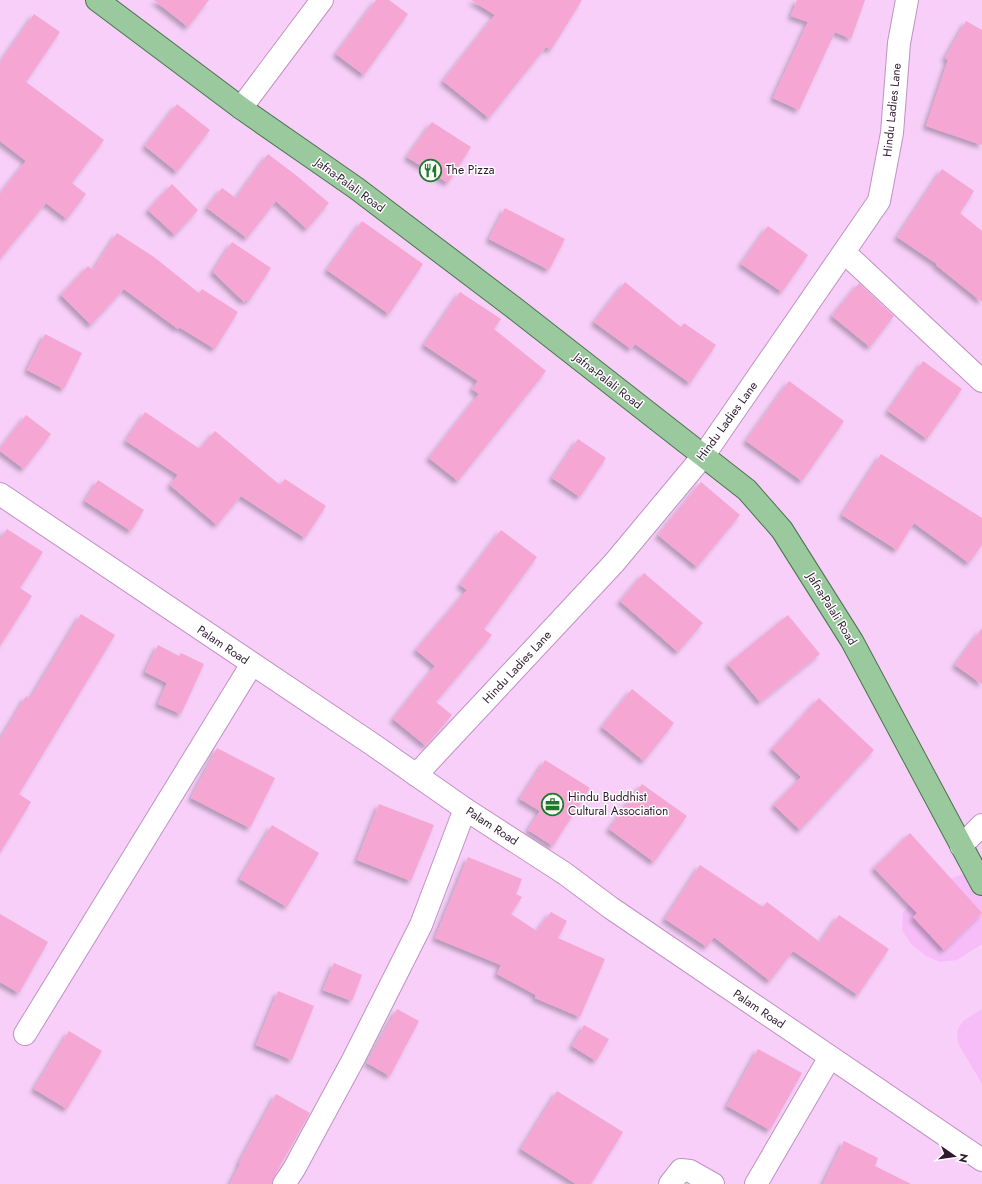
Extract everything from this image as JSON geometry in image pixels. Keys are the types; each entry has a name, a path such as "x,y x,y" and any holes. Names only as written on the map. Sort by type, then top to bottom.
{"main road":[{"name":"Jafna-Palali Road","path":"97,0 241,108 356,188 704,455 747,490 782,530 852,641 982,884"}],"street":[{"path":"241,108 322,0"},
{"name":"Hindu Ladies Lane","path":"416,775 614,563 704,455 880,201 892,133 898,43 907,0"},
{"path":"845,253 982,381"},
{"name":"Palam Road","path":"0,494 464,809 564,873 611,908 982,1160"},
{"path":"25,1034 252,664"},
{"path":"284,1184 294,1170 421,925 464,809"},
{"path":"961,846 982,825"},
{"path":"756,1184 830,1057"},
{"path":"670,1184 681,1170 690,1171 713,1184"}],"shaded area":[{"path":"975,870 982,884 982,944 957,960 940,962 926,956 912,945 902,930 903,913 916,897 935,884"},
{"path":"982,1009 982,1084 958,1043 957,1031 963,1021"}],"building":[{"path":"154,0 209,0 188,27"},
{"path":"376,0 389,0 408,14 364,75 336,54"},
{"path":"471,0 582,0 551,50 546,47 489,118 443,81 495,15"},
{"path":"797,0 865,0 851,39 835,32 799,110 773,98 808,22 791,16"},
{"path":"34,14 60,32 26,82 104,140 72,183 86,194 67,219 46,203 0,259 0,194 26,161 0,141 0,63"},
{"path":"966,21 982,30 982,145 926,126 948,60 945,58"},
{"path":"177,104 210,130 177,172 145,146"},
{"path":"432,122 471,147 448,183 407,157"},
{"path":"268,154 329,203 307,229 276,201 247,238 207,208 222,188 236,198"},
{"path":"942,169 974,191 960,213 982,231 982,302 936,265 937,264 897,237"},
{"path":"172,184 198,210 175,235 148,210"},
{"path":"505,208 565,239 549,270 489,239"},
{"path":"362,221 423,264 389,314 327,270"},
{"path":"768,226 808,255 782,292 741,264"},
{"path":"117,233 154,257 199,293 202,289 238,312 215,349 179,327 178,329 124,289 91,325 61,295 88,266 93,270"},
{"path":"232,242 271,268 249,301 246,299 244,302 213,272"},
{"path":"625,282 681,327 684,323 716,345 690,383 635,344 631,349 594,322"},
{"path":"859,283 894,316 870,347 832,316"},
{"path":"460,292 501,319 494,329 546,371 458,481 429,458 479,394 472,389 478,381 424,345"},
{"path":"45,334 82,353 64,389 27,370"},
{"path":"923,361 962,389 927,439 888,411"},
{"path":"789,381 844,421 802,481 746,441"},
{"path":"145,412 200,449 215,431 280,485 285,479 326,506 305,538 241,496 217,525 170,485 178,475 126,441"},
{"path":"26,415 51,434 24,469 0,451 0,449"},
{"path":"578,439 606,458 580,497 552,478"},
{"path":"881,454 982,518 982,545 969,563 914,523 897,550 842,515"},
{"path":"98,480 144,510 131,531 85,501"},
{"path":"701,482 740,515 697,567 658,535"},
{"path":"7,529 43,552 20,588 32,596 0,646 0,540"},
{"path":"501,530 537,557 484,629 492,635 436,702 452,715 426,746 393,719 435,666 416,650 467,590 460,585"},
{"path":"644,573 703,623 678,652 620,601"},
{"path":"81,614 115,635 19,794 31,802 0,853 0,740 26,696 30,699"},
{"path":"788,615 820,654 760,702 728,664"},
{"path":"982,628 982,684 955,665"},
{"path":"158,645 179,656 181,653 204,664 181,714 158,704 167,683 145,672"},
{"path":"632,689 674,723 644,761 602,727"},
{"path":"819,698 874,750 800,830 774,805 801,777 772,749"},
{"path":"217,748 275,778 250,828 191,798"},
{"path":"545,760 590,788 553,846 528,830 540,811 520,799"},
{"path":"642,784 687,816 654,862 609,829"},
{"path":"379,804 434,825 411,881 357,860"},
{"path":"272,825 319,853 287,907 240,879"},
{"path":"910,833 982,913 944,950 913,917 917,913 874,868"},
{"path":"468,857 522,879 516,894 522,897 511,914 537,931 551,912 567,921 558,938 605,959 580,1017 535,998 536,995 497,974 501,965 435,938"},
{"path":"700,865 763,907 767,902 820,942 839,915 889,949 858,995 793,951 770,981 714,937 707,947 665,919"},
{"path":"0,914 48,942 19,993 0,982"},
{"path":"334,963 362,975 352,1001 323,990"},
{"path":"278,991 314,1006 292,1060 256,1045"},
{"path":"397,1009 419,1021 390,1076 367,1063"},
{"path":"584,1025 609,1039 596,1061 572,1046"},
{"path":"69,1031 102,1051 67,1109 34,1089"},
{"path":"758,1049 802,1073 770,1130 727,1106"},
{"path":"557,1091 623,1132 591,1184 576,1184 521,1149"},
{"path":"276,1094 310,1113 274,1177 272,1184 230,1184 240,1164 239,1163"},
{"path":"844,1141 878,1158 875,1166 911,1184 823,1184"}],"place":[{"name":"The Pizza","path":"430,170"},
{"name":"Hindu Buddhist Cultural Association","path":"552,804"}]}
